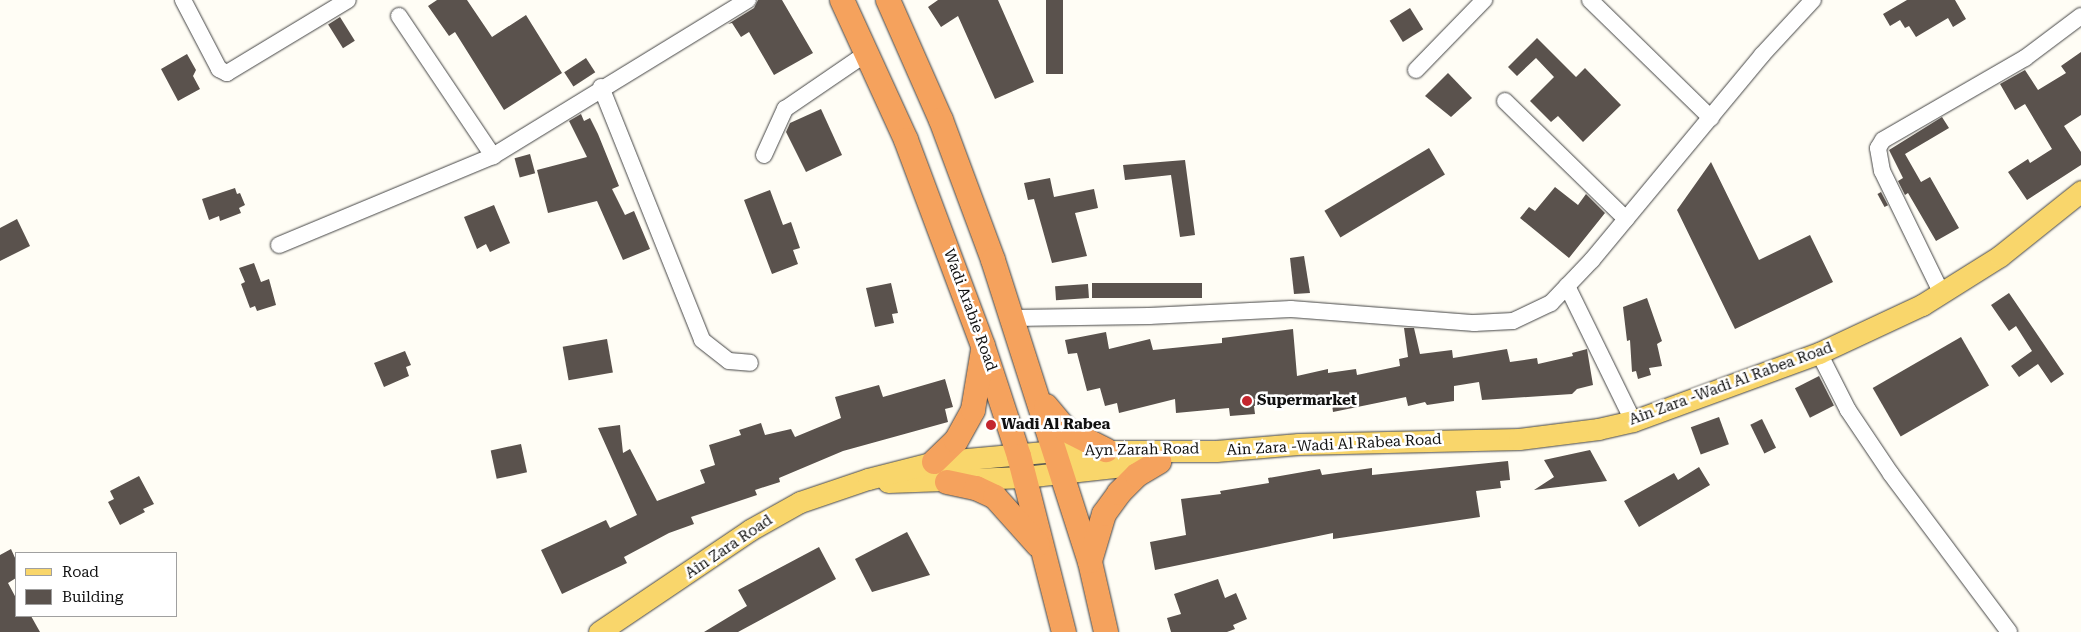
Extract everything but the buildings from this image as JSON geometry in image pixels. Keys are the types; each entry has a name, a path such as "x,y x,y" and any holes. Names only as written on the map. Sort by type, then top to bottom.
{"highway":[{"name":"Wadi Arabie Road","path":"842,0 906,140 983,346 1022,467 1064,632"},
{"path":"888,0 941,120 1012,318 1090,562 1106,632"},
{"path":"934,462 956,441 973,410 983,346"},
{"path":"1035,389 1066,430 1106,450"},
{"path":"1090,562 1095,537 1104,514 1119,493 1137,475 1159,462"},
{"path":"947,482 976,488 995,497 1044,554"}],"main road":[{"name":"Ain Zara -Wadi Al Rabea Road","path":"1216,451 1299,444 1519,438 1590,430 1633,421 1819,353 1942,294 2000,256 2081,191"},
{"name":"Ayn Zarah Road","path":"868,479 877,482 947,482 1022,467 1059,462 1106,450 1216,451"},
{"name":"Ayn Zarah Road","path":"1059,462 1159,462 1216,451"},
{"name":"Ayn Zarah Road","path":"868,479 934,462 1022,467"},
{"name":"Ain Zara Road","path":"599,632 750,530 800,502 868,479"}],"street":[{"path":"183,0 219,69 227,73 348,0"},
{"path":"279,244 493,156 602,87 748,0"},
{"path":"1416,70 1484,0"},
{"path":"1590,0 1711,118"},
{"path":"1012,318 1150,316 1291,308 1484,323 1513,321 1551,303 1567,286 1626,219 1762,55 1813,0"},
{"path":"399,16 493,156"},
{"path":"1942,294 1882,171 1878,148 1891,135 2025,58 2081,16"},
{"path":"764,155 784,109 867,52"},
{"path":"602,87 702,340 729,361 750,363"},
{"path":"1505,101 1626,219"},
{"path":"1567,286 1633,421"},
{"path":"1819,353 1848,410 1891,474 2009,632"}],"place":[{"name":"Supermarket","path":"1247,401"},
{"name":"Wadi Al Rabea","path":"991,425"}]}
